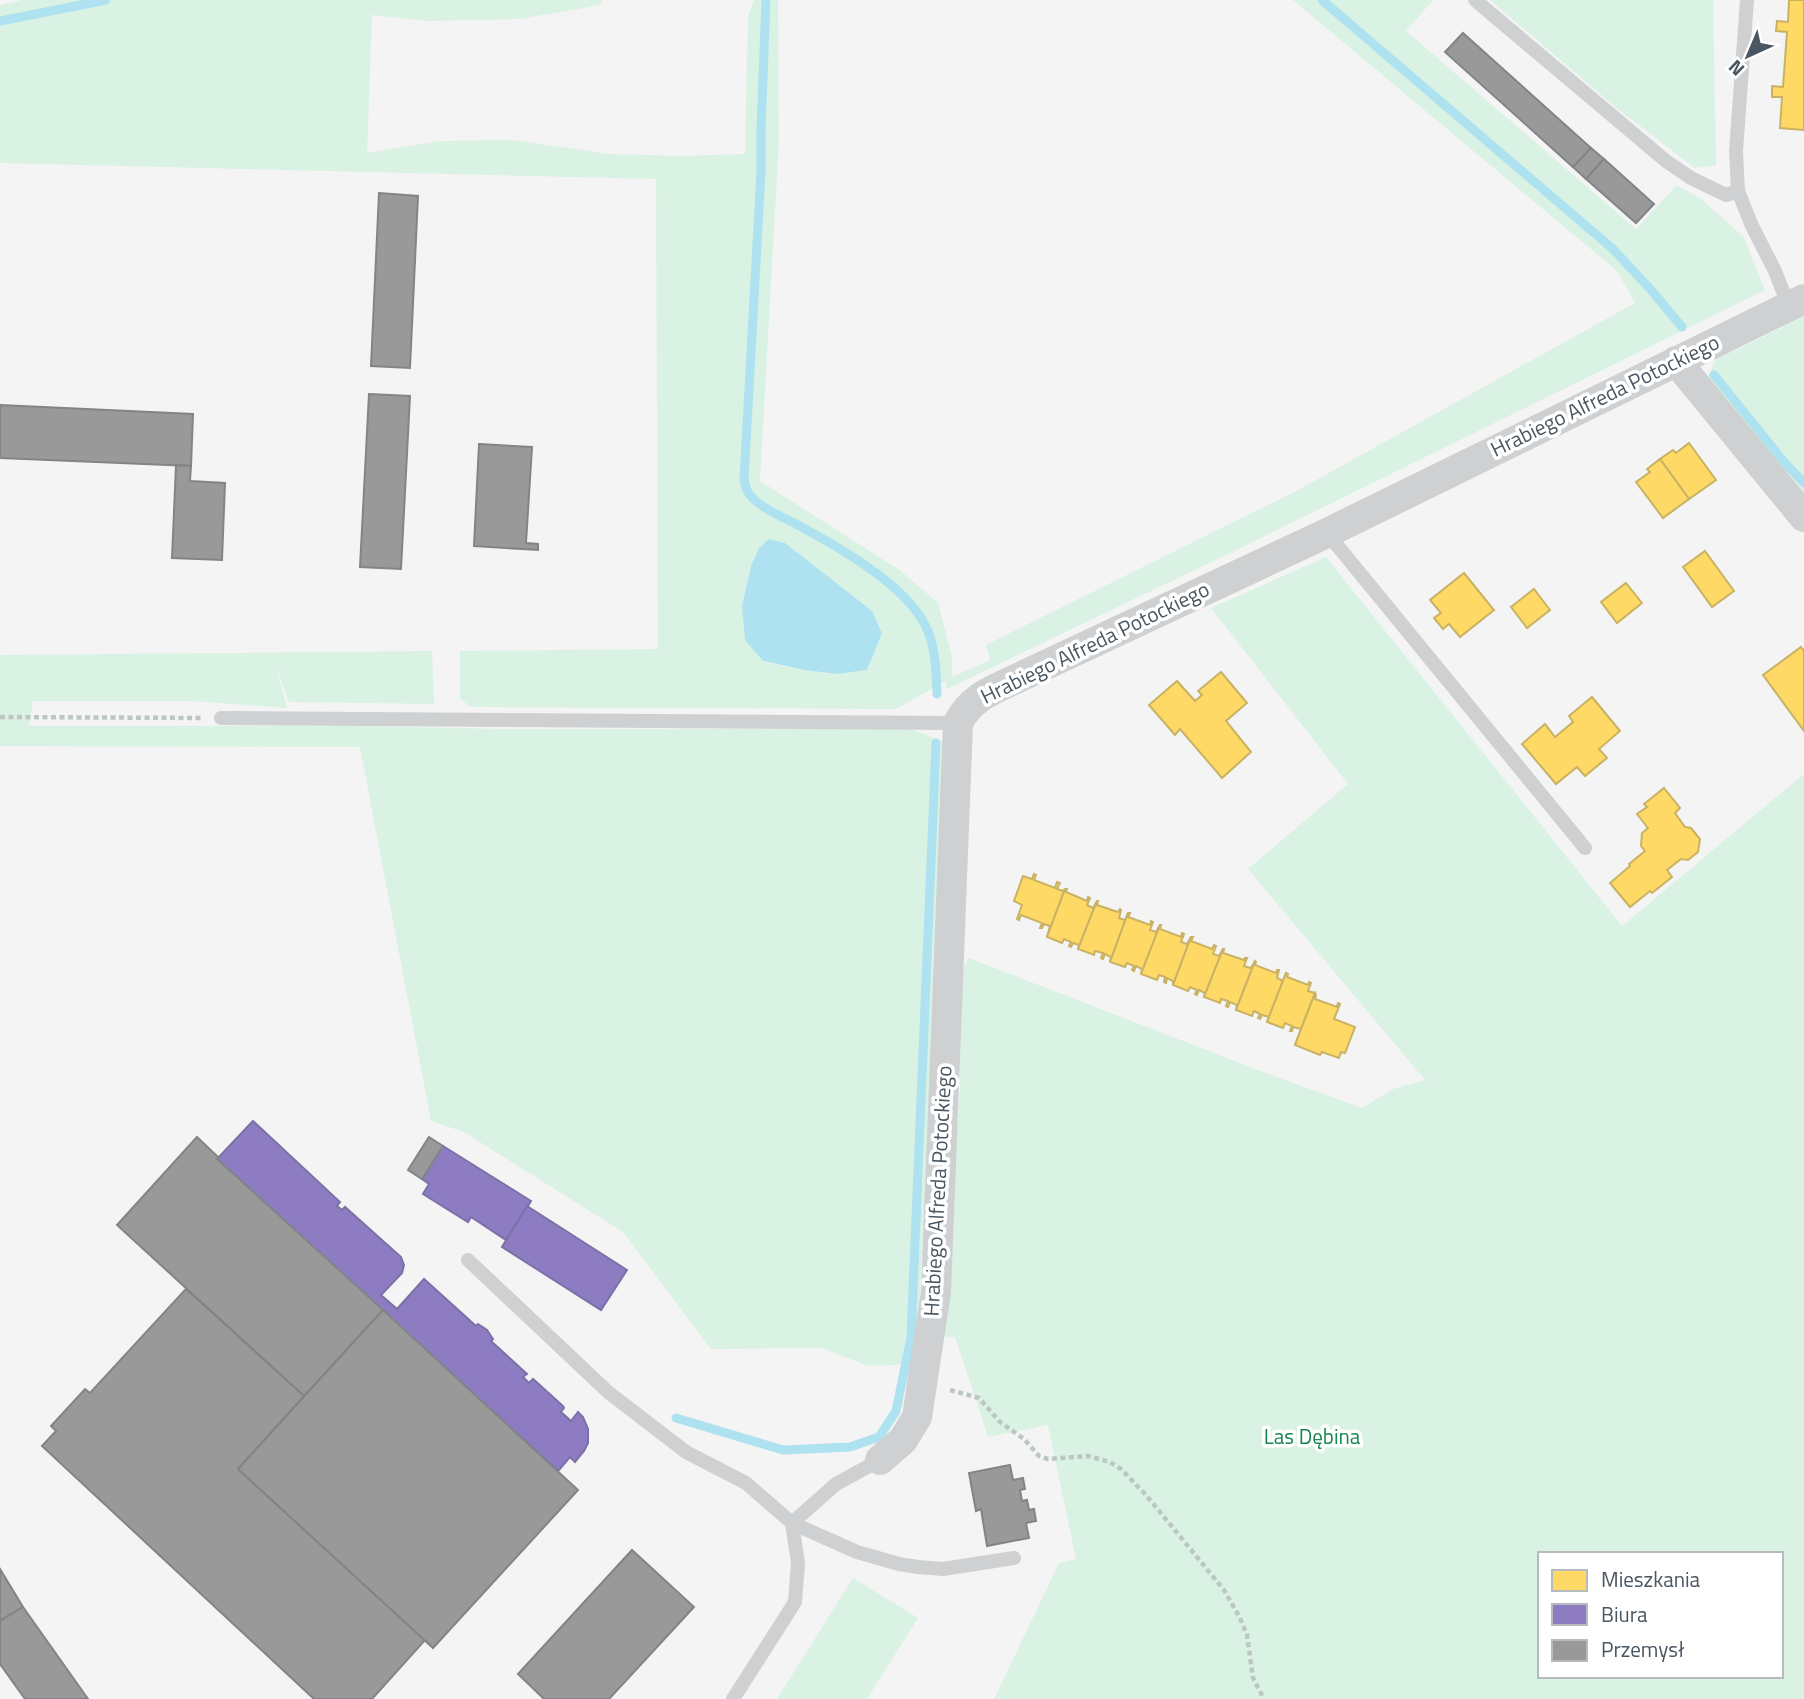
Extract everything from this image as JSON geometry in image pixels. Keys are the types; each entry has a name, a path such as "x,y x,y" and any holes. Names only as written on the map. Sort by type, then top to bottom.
{"street":[{"name":"Hrabiego Alfreda Potockiego","path":"880,1460 903,1440 917,1417 936,1292 958,723 963,712 976,699 986,694 1327,533 1796,303"},
{"path":"1676,360 1804,517"}],"lane":[{"path":"1475,0 1666,161 1691,178 1726,195 1738,191"},
{"path":"1747,0 1736,151 1738,191 1775,271 1796,303"},
{"path":"1327,533 1585,848"},
{"path":"221,718 958,723"},
{"path":"468,1261 608,1392 686,1452 746,1483 792,1523 857,1552 918,1567 943,1569 1014,1558"},
{"path":"792,1523 836,1483 880,1460"},
{"path":"733,1699 794,1602 798,1563 792,1523"}],"path":[{"path":"0,717 221,718"},
{"path":"924,1369 945,1388 979,1398 1000,1422 1024,1439 1039,1455 1048,1459 1087,1456 1110,1462 1121,1469 1146,1495 1224,1590 1247,1636 1253,1678 1264,1699"}],"green space":[{"path":"22,0 602,0 601,5 519,19 428,21 372,15 367,153 440,141 512,140 610,154 681,156 745,154 748,16 754,0 778,0 779,140 760,481 901,571 938,603 952,656 952,677 990,660 986,645 1302,488 1635,303 1617,271 1293,0 1433,0 1406,31 1636,229 1677,185 1702,200 1744,237 1765,290 1226,555 947,689 945,681 896,709 470,707 460,698 460,651 658,649 656,179 0,163 0,5","holes":["759,548 867,670 836,674 763,662 742,606 751,566"]},
{"path":"1490,0 1713,0 1716,165 1695,168 1614,106"},
{"path":"1804,316 1804,499 1706,382 1718,355 1737,350"},
{"name":"Las Dębina","path":"1326,557 1622,926 1804,774 1804,1699 994,1699 1059,1563 1076,1559 1048,1425 988,1437 955,1337 941,1336 960,1090 961,971 969,958 1362,1108 1393,1089 1425,1080 1248,869 1348,784 1211,608"},
{"path":"432,651 434,704 289,702 276,668 287,708 192,701 33,701 29,726 912,729 945,743 919,1316 912,1364 868,1366 822,1348 711,1349 623,1232 464,1132 431,1121 360,747 0,746 0,655"},
{"path":"853,1578 918,1618 867,1699 777,1699"}],"water":[{"path":"769,539 785,543 872,611 882,633 867,670 837,674 763,661 745,640 742,606 751,566 759,548"}],"building: Mieszkania":[{"path":"1789,0 1804,0 1804,130 1780,128 1782,97 1772,97 1772,86 1783,87 1787,32 1776,31 1777,21 1788,22"},
{"path":"1689,443 1716,480 1689,499 1660,459 1673,450 1676,453"},
{"path":"1660,459 1689,499 1663,518 1636,482 1650,472 1647,469"},
{"path":"1705,551 1734,591 1712,607 1683,567"},
{"path":"1464,573 1494,610 1460,637 1449,624 1443,629 1434,618 1441,613 1430,600"},
{"path":"1626,583 1642,603 1617,623 1601,602"},
{"path":"1534,589 1550,610 1527,628 1511,607"},
{"path":"1801,647 1804,651 1804,731 1763,675"},
{"path":"1221,672 1247,703 1226,721 1251,752 1222,778 1180,729 1175,735 1149,705 1177,681 1195,701 1202,695 1198,691"},
{"path":"1592,697 1620,731 1599,749 1607,758 1585,776 1577,767 1556,784 1522,744 1545,724 1555,737 1573,722 1569,716"},
{"path":"1664,788 1680,808 1675,813 1685,827 1691,828 1700,839 1698,852 1688,860 1681,859 1667,870 1672,877 1630,907 1610,883 1645,851 1641,846 1642,833 1648,828 1637,814 1647,807 1644,804"},
{"path":"1034,874 1034,880 1055,888 1057,882 1060,883 1057,889 1065,889 1047,937 1050,926 1044,924 1040,928 1042,923 1021,915 1019,920 1017,919 1022,905 1014,901 1023,876 1032,879"},
{"path":"1065,889 1066,892 1087,901 1088,897 1090,898 1087,905 1093,908 1097,901 1078,949 1079,945 1073,943 1071,947 1071,942 1064,939 1062,943 1047,937"},
{"path":"1097,901 1097,905 1118,912 1120,909 1119,918 1125,920 1128,913 1110,962 1111,957 1105,954 1103,959 1101,958 1103,953 1095,951 1094,955 1078,949"},
{"path":"1128,913 1128,917 1150,925 1151,921 1153,922 1150,930 1156,932 1160,925 1141,974 1142,969 1136,966 1134,971 1134,966 1127,963 1125,967 1110,962"},
{"path":"1160,925 1160,929 1181,937 1182,933 1184,934 1181,942 1187,944 1191,937 1173,985 1173,981 1167,978 1166,983 1164,982 1165,977 1159,975 1157,980 1141,974"},
{"path":"1191,937 1191,941 1212,949 1216,946 1213,954 1219,956 1223,949 1204,997 1205,993 1199,990 1197,995 1197,990 1190,987 1188,991 1173,985"},
{"path":"1223,949 1223,953 1244,960 1247,958 1244,966 1251,968 1255,961 1236,1010 1237,1005 1230,1002 1228,1007 1226,1006 1228,1001 1221,999 1220,1003 1204,997"},
{"path":"1255,961 1255,965 1276,973 1279,970 1277,978 1283,981 1269,1017 1262,1015 1260,1019 1260,1014 1254,1011 1252,1016 1236,1010"},
{"path":"1286,973 1287,977 1308,985 1311,983 1308,991 1315,993 1295,1045 1301,1029 1293,1027 1290,1031 1292,1026 1285,1023 1283,1028 1267,1022"},
{"path":"1315,993 1315,999 1337,1007 1338,1003 1340,1004 1334,1019 1355,1027 1345,1053 1341,1052 1339,1058 1322,1052 1320,1055 1295,1045"}],"building: Biura":[{"path":"253,1121 340,1202 337,1206 342,1210 345,1207 401,1257 404,1265 402,1273 381,1295 397,1309 424,1279 476,1326 478,1324 487,1330 493,1339 491,1341 527,1374 523,1377 529,1383 533,1379 563,1406 561,1412 571,1421 578,1412 583,1417 588,1429 588,1443 575,1462 570,1457 558,1471 217,1159"},
{"path":"443,1146 531,1201 506,1240 471,1217 468,1222 423,1194 429,1184 422,1179"},
{"path":"527,1206 627,1270 601,1310 502,1247"}],"building: Przemysł":[{"path":"1463,33 1591,148 1573,167 1445,52"},
{"path":"1591,148 1604,159 1586,179 1573,167"},
{"path":"1604,159 1654,204 1636,223 1586,179"},
{"path":"379,193 418,196 410,368 371,366"},
{"path":"369,394 410,396 401,569 360,567"},
{"path":"0,405 193,414 191,466 0,458"},
{"path":"479,444 532,447 526,543 538,544 538,550 474,546"},
{"path":"176,465 191,466 190,481 225,483 222,560 172,558"},
{"path":"197,1137 219,1158 217,1159 383,1310 304,1396 117,1225"},
{"path":"429,1137 443,1146 422,1179 408,1170"},
{"path":"186,1289 304,1396 238,1469 425,1640 372,1699 314,1699 42,1446 56,1431 51,1426 85,1389 90,1393"},
{"path":"383,1310 578,1490 433,1648 238,1469"},
{"path":"1010,1465 1013,1480 1023,1478 1025,1489 1020,1490 1022,1501 1027,1500 1029,1510 1034,1509 1036,1521 1026,1523 1029,1538 987,1546 981,1509 976,1511 969,1473"},
{"path":"632,1550 694,1607 609,1699 544,1699 518,1674"},
{"path":"0,1569 23,1607 0,1621"},
{"path":"23,1607 88,1699 25,1699 0,1664 0,1621"}],"waterway":[{"path":"0,21 106,0"},
{"path":"766,0 761,172 745,485 753,499 867,566 915,609 929,633 935,658 937,694"},
{"path":"1322,0 1613,249 1682,327"},
{"path":"1714,375 1804,483"},
{"path":"676,1418 783,1450 850,1447 879,1437 896,1411 911,1338 936,743"}]}
